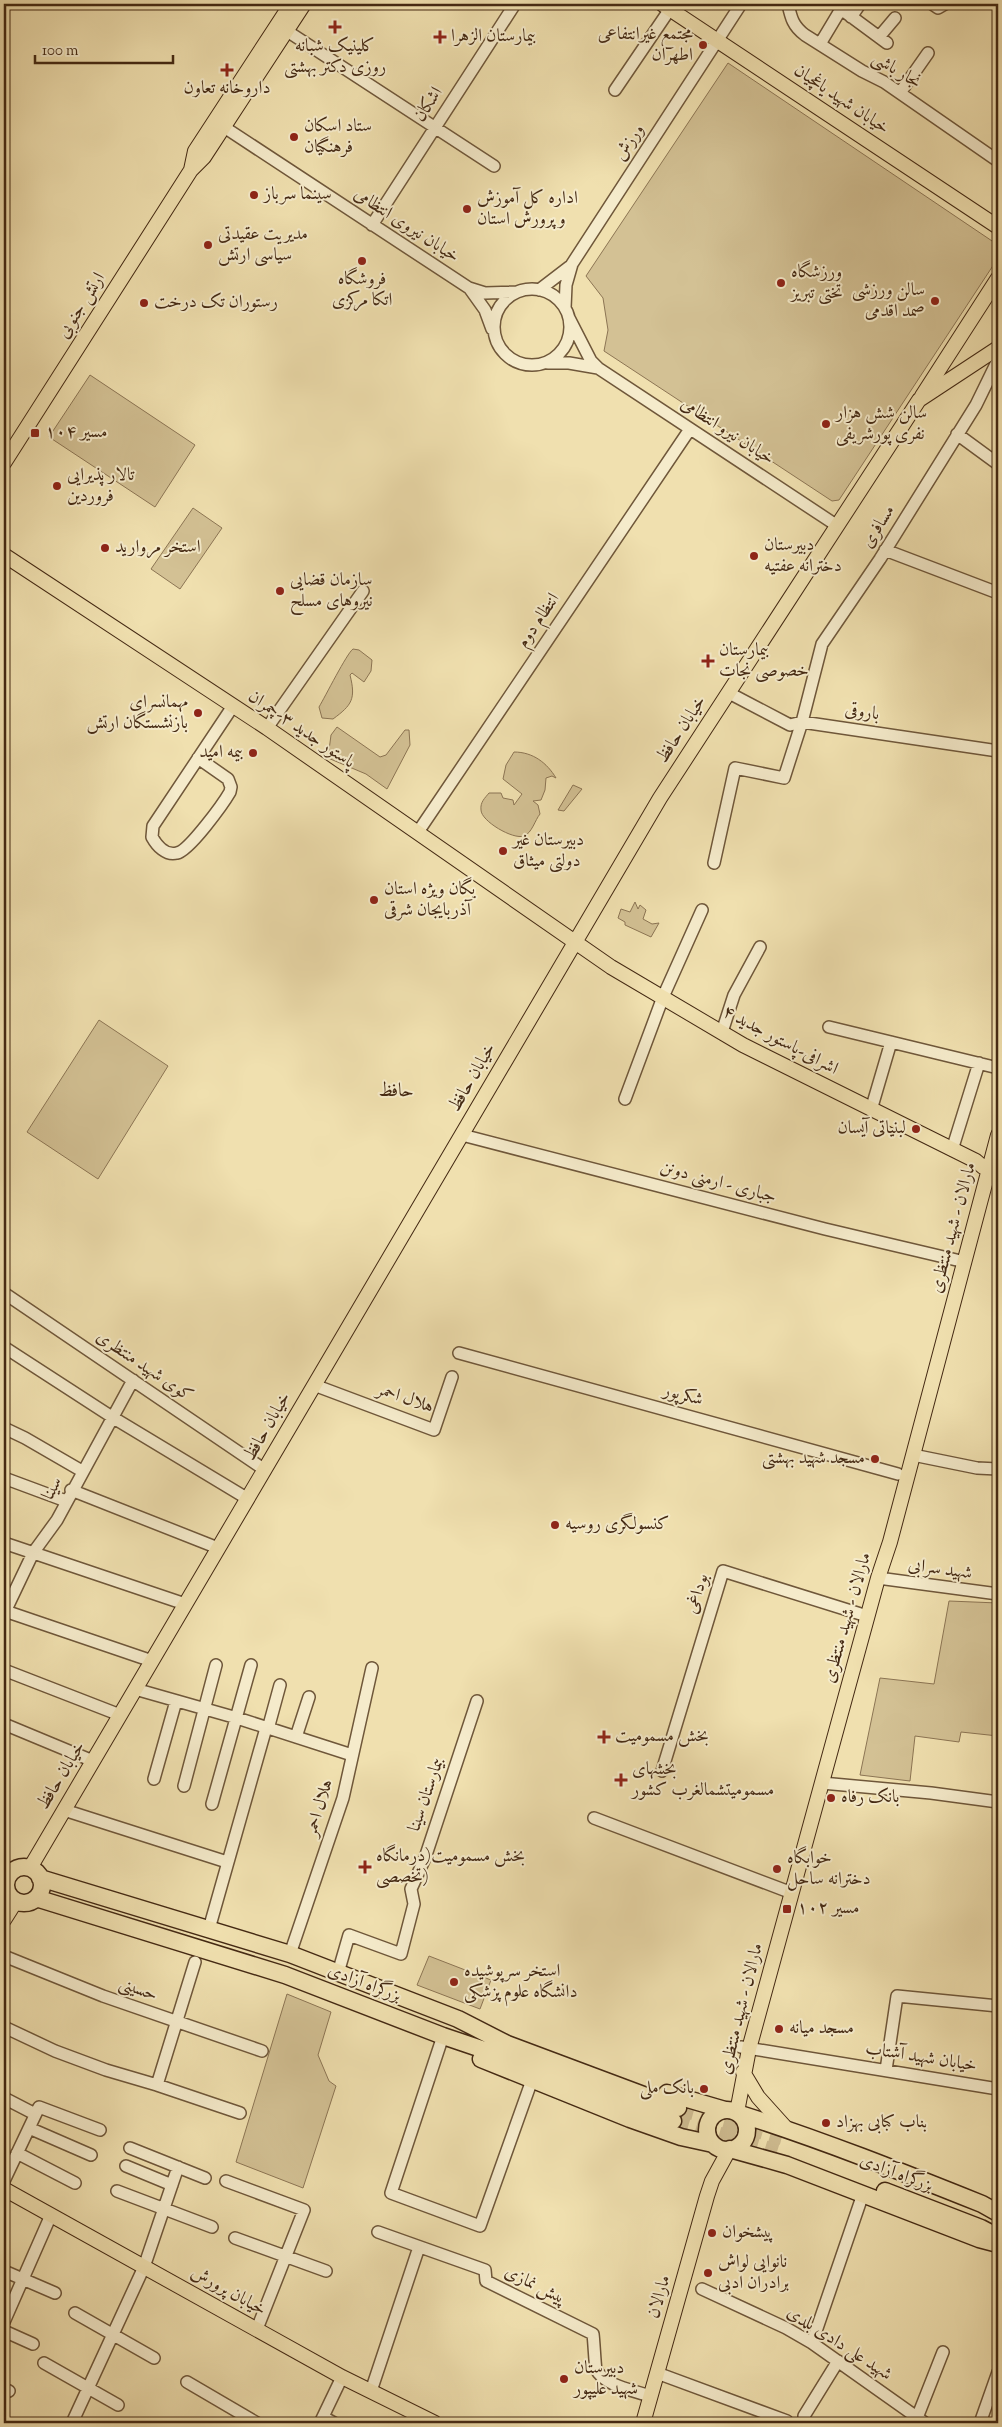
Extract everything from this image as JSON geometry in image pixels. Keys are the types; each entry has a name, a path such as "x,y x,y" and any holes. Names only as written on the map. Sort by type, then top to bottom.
{"highway":[{"path":"24,1867 35,1873 41,1889 36,1898 26,1903 9,1895 6,1881 8,1870 24,1867"},
{"name":"بزرگراه آزادی","path":"35,1873 290,1954 458,2018 507,2033 701,2104 765,2122 781,2139 866,2183 981,2228 998,2237"},
{"name":"بزرگراه آزادی","path":"36,1898 285,1975 442,2036 676,2114 507,2044 458,2018"},
{"path":"442,2036 491,2064 630,2119 692,2140 787,2166 979,2240 998,2244"},
{"path":"692,2140 699,2134 704,2124 705,2114 701,2104"},
{"path":"734,2112 746,2124 746,2135 740,2144 722,2147 707,2134 708,2123 714,2114 734,2112"},
{"path":"755,2157 750,2146 751,2139 756,2128 765,2122"},
{"path":"781,2139 872,2159 982,2204 998,2214"}],"main road":[{"name":"ارتش جنوبی","path":"191,170 195,151 291,4"},
{"name":"ارتش جنوبی","path":"4,463 191,170 204,157 304,4"},
{"name":"خیابان شهید یاغچیان","path":"666,6 998,227"},
{"path":"919,400 998,278"},
{"name":"خیابان حافظ","path":"35,1873 64,1810 651,813 836,525 919,400 998,348"},
{"name":"پاستور جدید ۳-چمران","path":"4,555 267,728 574,942"},
{"name":"اشرافی-پاستور جدید ۴","path":"574,942 722,1032 871,1110 952,1150 994,1168"},
{"name":"مارالان - شهید منتظری","path":"734,2112 743,2072 745,2048 792,1893 965,1262 994,1168 998,1135"},
{"path":"4,1920 9,1895"},
{"path":"743,2072 781,2139"},
{"name":"مارالان","path":"643,2423 722,2147"},
{"name":"خیابان پرورش","path":"4,2189 342,2377 371,2391 417,2419 435,2423"}],"street":[{"name":"اشکان","path":"372,225 515,4"},
{"name":"ورزش","path":"539,290 557,278 572,264 741,4"},
{"name":"نجار باشی","path":"788,4 791,19 796,28 900,93 998,161"},
{"path":"851,17 860,4"},
{"path":"932,4 938,8 945,4"},
{"path":"615,90 666,6"},
{"path":"820,44 837,7 883,40 895,18"},
{"path":"287,31 494,166"},
{"path":"900,93 928,53"},
{"name":"خیابان نیروی انتظامی","path":"224,127 468,288 485,293 517,292"},
{"name":"ورزش","path":"567,313 566,285 572,264"},
{"name":"خیابان نیروی انتظامی","path":"468,288 485,310 494,336"},
{"path":"539,290 558,300 567,313 570,329 563,350 546,363 524,365 514,361 502,351 494,336 493,326 498,310 508,297 517,292 539,290"},
{"name":"خیابان نیرو انتظامی","path":"567,313 591,361 598,368 836,525"},
{"name":"مسافری","path":"714,863 736,768 784,778 802,722 822,644 885,550 976,405 998,360"},
{"name":"خیابان نیرو انتظامی","path":"546,363 569,363 598,368"},
{"name":"انتظام دوم","path":"418,832 690,429"},
{"path":"957,434 998,464"},
{"path":"885,550 998,593"},
{"path":"267,728 363,591"},
{"name":"باروقی","path":"729,693 790,725 802,722 998,751"},
{"path":"198,758 228,779 231,787 230,792 187,847 177,853 167,852 155,842 152,829 198,758 233,706"},
{"path":"625,1099 663,997 702,910"},
{"path":"722,1032 734,995 760,947"},
{"path":"829,1027 998,1068"},
{"path":"871,1110 891,1042"},
{"path":"952,1150 980,1063"},
{"name":"جباری - ارمنی دونن","path":"462,1135 825,1230 965,1262"},
{"name":"کوی شهید منتظری","path":"4,1293 265,1470"},
{"path":"4,1347 112,1417 248,1499"},
{"name":"شکرپور","path":"459,1353 898,1474"},
{"name":"هلال احمر","path":"314,1385 434,1430 452,1377"},
{"name":"سینا","path":"5,1613 33,1554 57,1520 133,1380"},
{"path":"4,1428 82,1471"},
{"path":"913,1455 977,1468 998,1468"},
{"path":"4,1478 66,1501"},
{"path":"72,1490 218,1548"},
{"path":"4,1543 185,1604"},
{"name":"بوداغی","path":"662,1771 723,1571 868,1616"},
{"name":"شهید سرابی","path":"878,1578 998,1594"},
{"path":"5,1613 152,1661"},
{"path":"184,1786 206,1709 216,1665"},
{"path":"212,1804 251,1665"},
{"name":"هلال احمر","path":"290,1954 343,1798 372,1668"},
{"path":"4,1670 120,1715"},
{"path":"209,1929 280,1685"},
{"path":"135,1690 237,1718 352,1756"},
{"path":"296,1737 309,1697"},
{"path":"154,1779 176,1701"},
{"name":"بیمارستان سینا","path":"338,1972 349,1935 401,1954 414,1904 411,1889 425,1858 477,1701"},
{"path":"4,1724 93,1761"},
{"path":"822,1783 931,1793 998,1802"},
{"path":"64,1810 227,1862"},
{"path":"594,1818 792,1893"},
{"name":"حسینی","path":"4,1956 177,2023 262,2051"},
{"path":"157,2085 195,1962"},
{"path":"886,2070 897,1996 998,2006"},
{"path":"4,2027 63,2054 106,2070 240,2113"},
{"path":"442,2036 390,2193 480,2226 532,2080"},
{"name":"خیابان شهید آشتاب","path":"745,2048 998,2089"},
{"path":"4,2098 37,2111 100,2130"},
{"path":"4,2181 37,2111"},
{"path":"29,2128 91,2155"},
{"path":"130,2148 205,2178"},
{"path":"17,2153 75,2183"},
{"path":"126,2166 172,2184"},
{"path":"72,2423 144,2267 178,2168"},
{"path":"226,2182 304,2210 257,2329"},
{"path":"117,2191 212,2227"},
{"path":"812,2344 863,2194"},
{"path":"4,2322 51,2215"},
{"name":"پیش نمازی","path":"378,2232 486,2270 486,2281 592,2334 596,2352 595,2367 604,2380 650,2396"},
{"path":"235,2238 326,2271"},
{"path":"371,2391 420,2247"},
{"path":"4,2271 55,2293"},
{"name":"شهید علی دادی بلدی","path":"702,2289 786,2328 838,2361 919,2422"},
{"path":"75,2313 154,2358"},
{"path":"4,2331 32,2344"},
{"path":"919,2422 943,2352"},
{"path":"804,2416 838,2361"},
{"path":"44,2364 118,2405"},
{"path":"657,2373 787,2421"},
{"path":"980,2423 998,2375"},
{"path":"334,2423 322,2420 342,2377"},
{"path":"187,2382 257,2423"}],"shaded area":[{"path":"728,63 998,245 998,258 839,500 832,501 604,351 608,330 603,298 586,276"},
{"path":"90,375 195,445 155,507 49,437"},
{"path":"193,508 222,528 180,589 151,569"},
{"path":"353,649 359,650 372,660 371,671 364,682 352,673 350,675 353,690 352,696 345,710 333,719 322,718 319,707 341,666"},
{"path":"337,727 380,757 386,755 405,730 409,730 410,745 387,789 366,774 328,758 331,735"},
{"path":"514,752 527,754 539,759 556,778 552,776 546,778 545,790 541,800 533,801 538,805 540,814 529,832 524,836 513,835 498,829 486,819 481,810 482,802 489,793 501,793 503,798 513,800 514,805 522,794 503,779 506,765"},
{"path":"573,785 582,789 564,811 558,810"},
{"path":"635,902 638,909 640,905 646,910 643,919 652,924 659,923 651,937 625,925 625,922 618,918 621,909 630,912"},
{"path":"99,1020 168,1066 98,1179 27,1132"},
{"path":"949,1601 998,1603 998,1736 961,1732 959,1742 915,1736 910,1781 860,1775 880,1678 934,1684"},
{"name":"استخر سرپوشیده دانشگاه علوم پزشکی","path":"429,1956 491,1980 480,2009 417,1985"},
{"path":"287,1994 331,2012 318,2055 329,2081 336,2086 303,2188 236,2162"}],"tunnel":[{"path":"678,2108 782,2137"},
{"path":"673,2121 777,2152"}],"place":[{"name":"کلینیک شبانه روزی دکتر بهشتی","path":"335,27"},
{"name":"بیمارستان الزهرا","path":"440,37"},
{"name":"مجتمع غیرانتفاعی اطهران","path":"703,45"},
{"name":"داروخانه تعاون","path":"227,70"},
{"name":"ستاد اسکان فرهنگیان","path":"294,137"},
{"name":"سینما سرباز","path":"254,195"},
{"name":"اداره کل آموزش و پرورش استان","path":"467,209"},
{"name":"مدیریت عقیدتی سیاسی ارتش","path":"208,245"},
{"name":"فروشگاه اتکا مرکزی","path":"362,261"},
{"name":"ورزشگاه تختی تبریز","path":"781,283"},
{"name":"سالن ورزشی صمد اقدمی","path":"935,301"},
{"name":"رستوران تک درخت","path":"144,303"},
{"name":"سالن شش هزار نفری پورشریفی","path":"826,424"},
{"name":"مسیر ۱۰۴","path":"35,433"},
{"name":"تالار پذیرایی فروردین","path":"57,486"},
{"name":"استخر مروارید","path":"105,548"},
{"name":"دبیرستان دخترانه عفتیه","path":"754,556"},
{"name":"سازمان قضایی نیروهای مسلح","path":"280,591"},
{"name":"بیمارستان خصوصی نجات","path":"708,661"},
{"name":"مهمانسرای بازنشستگان ارتش","path":"198,713"},
{"name":"بیمه امید","path":"253,753"},
{"name":"دبیرستان غیر دولتی میثاق","path":"503,851"},
{"name":"یگان ویژه استان آذربایجان شرقی","path":"374,900"},
{"name":"لبنیاتی آیسان","path":"916,1129"},
{"name":"مسجد شهید بهشتی","path":"875,1459"},
{"name":"کنسولگری روسیه","path":"555,1525"},
{"name":"بخش مسمومیت","path":"604,1737"},
{"name":"بخشهای مسمومیتشمالغرب کشور","path":"621,1780"},
{"name":"بانک رفاه","path":"831,1798"},
{"name":"بخش مسمومیت(درمانگاه تخصصی)","path":"365,1867"},
{"name":"خوابگاه دخترانه ساحل","path":"777,1869"},
{"name":"مسیر ۱۰۲","path":"787,1909"},
{"name":"استخر سرپوشیده دانشگاه علوم پزشکی","path":"454,1982"},
{"name":"مسجد میانه","path":"779,2029"},
{"name":"بانک ملی","path":"704,2089"},
{"name":"بناب کبابی بهزاد","path":"826,2123"},
{"name":"پیشخوان","path":"712,2233"},
{"name":"نانوایی لواش برادران ادبی","path":"708,2273"},
{"name":"دبیرستان شهید علیپور","path":"564,2379"}],"district":[{"name":"حافظ","path":"396,1091"}]}
